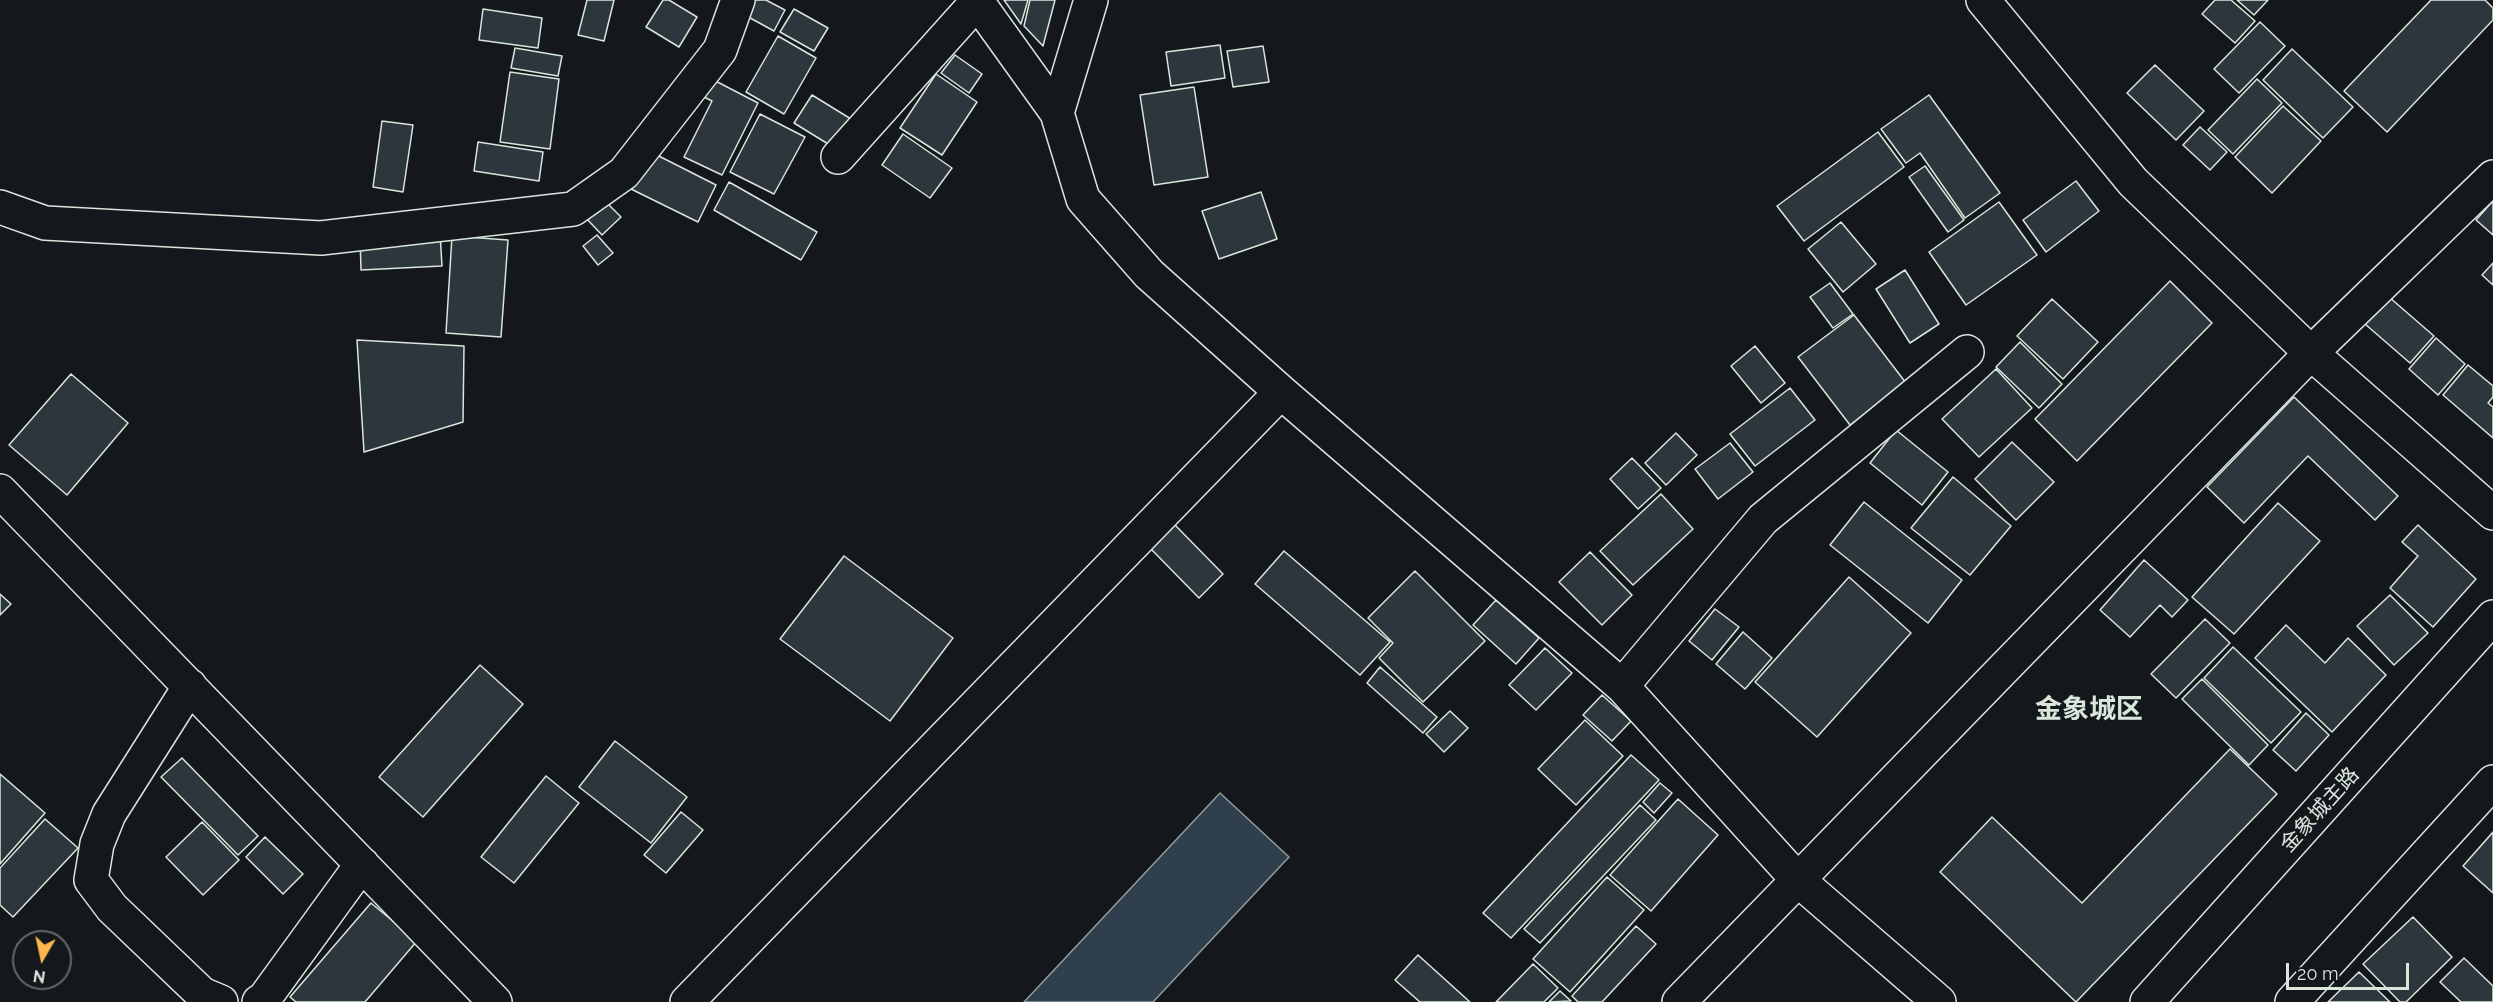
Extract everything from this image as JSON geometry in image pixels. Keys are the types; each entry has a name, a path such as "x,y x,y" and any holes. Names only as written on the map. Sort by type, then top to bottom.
{"street":[{"path":"0,207 45,223 321,238 573,209 624,173 720,50 738,0"},
{"path":"1057,113 1090,0"},
{"path":"1983,0 2133,182 2311,353 2493,513"},
{"path":"838,157 977,1 1057,113 1083,199 1149,274 1281,392 1622,686 1797,879 1939,1002"},
{"path":"1679,1002 2311,353 2493,177"},
{"path":"1622,686 1763,519 1967,352"},
{"path":"687,1002 1281,392"},
{"path":"0,491 495,1002"},
{"name":"金象城主路","path":"2147,1002 2493,617"},
{"path":"190,686 109,814 97,844 92,880 112,908 202,994 222,1002"},
{"path":"2292,1002 2493,782"},
{"path":"258,1002 264,999 362,864"}],"water":[{"path":"1220,793 1289,857 1153,1002 1024,1002"}],"building":[{"path":"587,0 614,0 604,41 578,35"},
{"path":"663,0 669,0 697,17 679,47 646,27"},
{"path":"748,0 766,0 785,10 774,31 741,13"},
{"path":"1004,0 1028,0 1021,24"},
{"path":"1030,0 1055,0 1043,46 1024,26"},
{"path":"2215,0 2231,0 2255,21 2235,43 2202,14"},
{"path":"2237,0 2268,0 2254,15"},
{"path":"2431,0 2485,0 2493,8 2493,20 2387,132 2344,91"},
{"path":"483,9 542,18 538,48 479,40"},
{"path":"794,9 828,28 814,51 780,32"},
{"path":"2260,22 2285,46 2239,93 2214,69"},
{"path":"778,36 816,58 784,114 746,92"},
{"path":"1220,45 1225,78 1171,86 1166,52"},
{"path":"1263,46 1269,82 1233,87 1227,51"},
{"path":"515,48 562,56 558,76 511,68"},
{"path":"2292,49 2353,107 2323,138 2263,80"},
{"path":"955,55 982,74 969,93 941,73"},
{"path":"2155,65 2204,111 2176,140 2127,93"},
{"path":"510,72 559,79 550,149 500,142"},
{"path":"702,74 758,103 722,175 684,157 712,101 694,92"},
{"path":"936,74 977,102 942,155 900,128"},
{"path":"2257,79 2282,103 2233,154 2208,130"},
{"path":"1194,87 1208,177 1154,185 1140,95"},
{"path":"812,95 851,119 833,147 794,123"},
{"path":"1929,95 2000,193 1965,218 1920,153 1906,163 1881,129"},
{"path":"2283,106 2321,141 2272,193 2235,157"},
{"path":"760,114 805,137 774,194 730,172"},
{"path":"382,121 413,125 403,192 373,187"},
{"path":"2200,127 2227,152 2210,170 2183,145"},
{"path":"1878,132 1904,167 1804,241 1777,206"},
{"path":"903,134 952,168 930,198 882,165"},
{"path":"478,142 543,152 539,181 474,171"},
{"path":"647,150 716,185 698,222 629,188"},
{"path":"1925,166 1964,220 1948,232 1909,177"},
{"path":"2076,181 2099,211 2046,252 2023,220"},
{"path":"729,182 817,232 801,260 714,210"},
{"path":"1261,192 1277,239 1219,259 1202,211"},
{"path":"603,199 621,217 602,235 584,216"},
{"path":"2493,201 2493,235 2476,220"},
{"path":"1999,202 2037,255 1966,305 1929,252"},
{"path":"1841,222 1876,264 1843,292 1808,249"},
{"path":"440,233 442,266 361,270 360,237"},
{"path":"597,235 613,253 598,265 583,246"},
{"path":"452,236 508,240 501,337 446,333"},
{"path":"2493,263 2493,285 2482,275"},
{"path":"1905,270 1939,324 1910,343 1876,289"},
{"path":"2170,281 2212,323 2077,461 2035,419"},
{"path":"1830,283 1853,314 1833,328 1810,297"},
{"path":"2389,297 2434,336 2410,363 2365,324"},
{"path":"2052,299 2098,342 2063,379 2017,336"},
{"path":"1854,315 1906,383 1850,425 1798,357"},
{"path":"2436,338 2465,364 2438,395 2409,369"},
{"path":"357,340 464,346 463,422 364,452"},
{"path":"2020,342 2062,384 2039,408 1996,367"},
{"path":"1755,346 1785,383 1761,403 1731,366"},
{"path":"2468,365 2493,386 2493,397 2488,403 2493,407 2493,438 2443,395"},
{"path":"1996,369 2032,408 1979,457 1942,419"},
{"path":"71,374 128,423 67,495 9,445"},
{"path":"1790,388 1815,420 1755,466 1730,434"},
{"path":"2294,397 2398,496 2375,520 2308,456 2244,523 2207,487"},
{"path":"1896,430 1948,472 1922,505 1870,463"},
{"path":"1676,433 1697,455 1666,485 1645,463"},
{"path":"2012,442 2054,482 2016,520 1975,479"},
{"path":"1730,443 1753,472 1718,499 1695,469"},
{"path":"1632,458 1661,488 1638,509 1610,479"},
{"path":"1953,477 2011,526 1970,575 1911,528"},
{"path":"1661,494 1693,529 1633,585 1600,551"},
{"path":"1864,502 1962,580 1928,623 1830,545"},
{"path":"2278,503 2320,541 2234,634 2192,597"},
{"path":"1175,525 1223,574 1199,598 1151,549"},
{"path":"2418,525 2476,579 2433,627 2390,588 2418,556 2402,542"},
{"path":"1284,551 1390,642 1360,675 1255,584"},
{"path":"1590,552 1632,595 1602,625 1559,582"},
{"path":"844,556 953,638 890,721 780,639"},
{"path":"2144,560 2188,600 2172,617 2160,605 2130,637 2100,610"},
{"path":"1415,571 1485,641 1423,702 1379,658 1393,643 1368,618"},
{"path":"1849,577 1911,633 1817,737 1755,682"},
{"path":"0,594 11,604 0,615"},
{"path":"2390,595 2428,633 2394,665 2357,626"},
{"path":"1496,600 1539,638 1516,664 1473,625"},
{"path":"1715,609 1739,627 1712,660 1689,641"},
{"path":"2205,619 2230,643 2176,698 2151,674"},
{"path":"2286,625 2325,663 2348,638 2386,675 2332,732 2255,658"},
{"path":"1743,632 1772,658 1745,689 1716,664"},
{"path":"2233,647 2301,712 2271,743 2204,678"},
{"path":"1545,648 1572,673 1536,710 1509,685"},
{"path":"480,665 523,704 423,817 379,777"},
{"path":"1380,667 1437,717 1423,733 1367,683"},
{"path":"2202,679 2268,745 2249,765 2182,699"},
{"path":"1602,695 1631,721 1612,741 1583,715"},
{"path":"1450,711 1468,728 1444,752 1426,734"},
{"path":"2306,713 2329,735 2296,771 2273,750"},
{"path":"1585,720 1623,756 1576,805 1538,769"},
{"path":"615,741 687,797 651,843 579,787"},
{"path":"2230,749 2277,794 2076,1002 1940,872 1992,817 2082,903"},
{"path":"1631,755 1659,780 1511,938 1483,913"},
{"path":"182,758 258,836 238,855 161,777"},
{"path":"0,774 45,813 0,864"},
{"path":"546,776 579,803 514,883 481,857"},
{"path":"1660,783 1672,793 1654,813 1643,802"},
{"path":"1678,799 1718,835 1651,911 1610,875"},
{"path":"1640,805 1656,820 1540,943 1524,929"},
{"path":"681,812 703,830 666,873 644,855"},
{"path":"45,819 78,848 13,917 0,905 0,868"},
{"path":"202,822 239,860 203,895 166,857"},
{"path":"2493,832 2493,893 2463,866"},
{"path":"265,837 303,874 283,894 246,857"},
{"path":"1607,877 1644,910 1570,992 1533,959"},
{"path":"371,903 417,941 365,1002 296,1002 290,997"},
{"path":"2413,917 2452,957 2406,1002 2400,1002 2363,964"},
{"path":"1636,926 1656,944 1602,1002 1578,1002 1572,996"},
{"path":"1418,955 1470,1002 1420,1002 1395,980"},
{"path":"2464,958 2493,986 2493,1002 2461,1002 2440,982"},
{"path":"1533,964 1558,988 1544,1002 1496,1002"},
{"path":"2359,972 2390,1002 2328,1002"},
{"path":"1560,991 1571,1001 1549,1002"}],"district":[{"name":"金象城区","path":"2089,710"}]}
